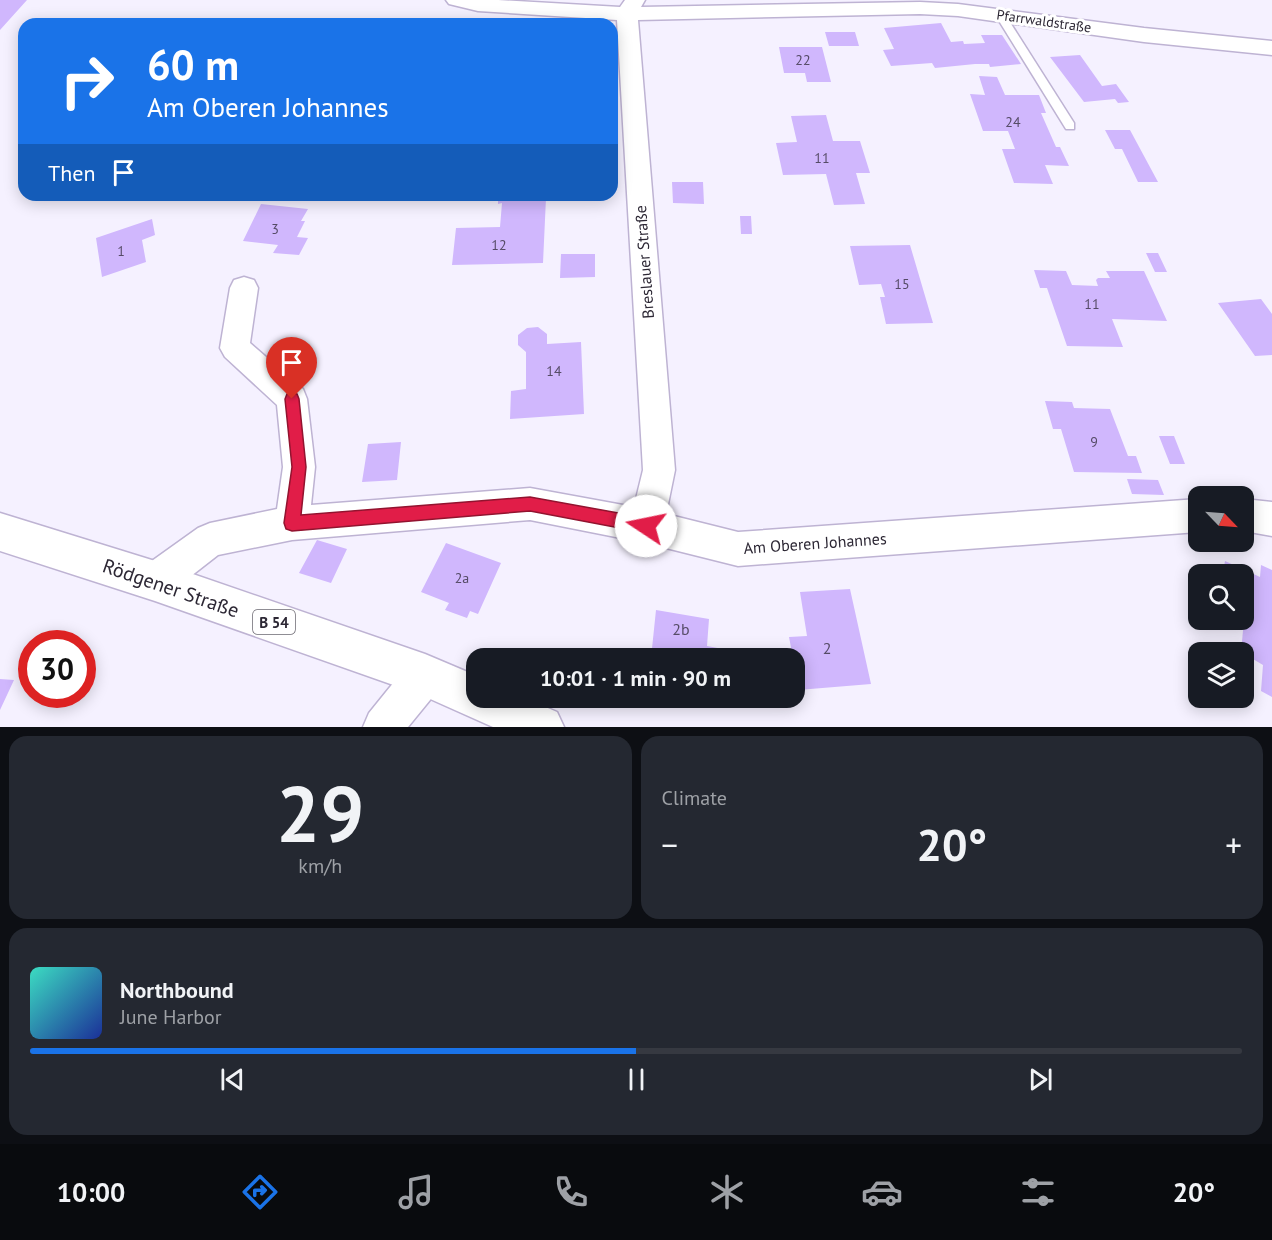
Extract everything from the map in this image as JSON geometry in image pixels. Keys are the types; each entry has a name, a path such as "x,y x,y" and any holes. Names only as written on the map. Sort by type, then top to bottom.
{"main road":[{"name":"Rödgener Straße","path":"0,532 155,581 425,675 542,727"}],"street":[{"name":"Pfarrwaldstraße","path":"456,0 478,5 958,10 1144,35 1272,48"},
{"name":"Breslauer Straße","path":"631,7 659,470 646,526"},
{"path":"244,288 235,348 292,399 299,467 292,523"},
{"name":"Am Oberen Johannes","path":"155,581 210,540 292,523 530,504 646,526 738,549 1188,517"},
{"path":"1254,516 1272,519"},
{"path":"383,727 425,675"}],"lane":[{"path":"1001,16 1070,126"}],"building":[{"path":"0,0 27,0 0,30"},
{"path":"941,23 951,42 985,43 981,35 1002,35 1021,64 990,67 989,64 975,64 935,68 932,63 891,66 883,50 894,49 884,28"},
{"path":"825,32 855,32 859,46 829,46"},
{"path":"779,47 822,47 831,82 807,82 805,73 784,73"},
{"path":"1080,55 1102,86 1116,84 1129,102 1118,103 1115,99 1084,102 1050,57"},
{"path":"979,76 997,77 1005,95 1039,95 1046,113 1041,113 1056,147 1060,147 1069,166 1045,165 1053,184 1014,183 1002,149 1015,149 1008,131 983,131 970,94 985,95"},
{"path":"826,115 833,141 860,141 870,173 856,173 865,204 834,205 826,174 783,175 776,143 797,142 791,116"},
{"path":"1105,130 1130,130 1158,182 1138,182 1122,149 1115,149"},
{"path":"672,182 703,182 704,204 673,203"},
{"path":"498,201 546,201 543,263 452,265 456,228 500,227 502,203 498,204"},
{"path":"261,204 308,209 301,221 305,221 297,237 308,238 299,255 273,253 278,245 243,241"},
{"path":"740,216 751,216 752,234 741,234"},
{"path":"152,219 155,235 142,240 146,262 102,277 96,238"},
{"path":"910,245 933,323 886,324 880,297 885,297 881,284 859,285 850,246"},
{"path":"1146,253 1158,253 1167,272 1155,272"},
{"path":"561,254 595,254 595,277 560,278"},
{"path":"1034,270 1066,271 1072,285 1098,286 1096,280 1098,278 1110,278 1106,271 1144,271 1167,321 1112,319 1123,347 1067,346 1047,288 1040,288"},
{"path":"1261,299 1272,314 1272,355 1255,356 1218,303"},
{"path":"538,327 547,334 547,344 581,342 584,414 510,419 511,391 526,389 526,352 518,345 518,335 527,328"},
{"path":"1045,401 1072,402 1074,408 1110,409 1128,456 1136,456 1142,473 1074,472 1061,429 1053,429"},
{"path":"1159,436 1174,436 1185,464 1170,464"},
{"path":"401,442 397,480 362,482 368,444"},
{"path":"1127,479 1158,480 1164,495 1132,494"},
{"path":"317,540 347,549 331,583 299,573"},
{"path":"446,543 501,563 478,614 470,611 467,618 445,610 449,603 421,592"},
{"path":"1261,565 1272,570 1272,697 1261,691 1263,665 1254,660 1254,642 1242,642 1243,630 1254,630 1254,574 1260,577"},
{"path":"850,589 871,684 805,689 805,648 791,648 789,637 807,636 800,592"},
{"path":"656,610 709,619 707,646 718,648 652,648"},
{"path":"0,679 14,680 0,710"}],"route":[{"path":"292,399 299,467 292,523 530,504 646,526"}]}
